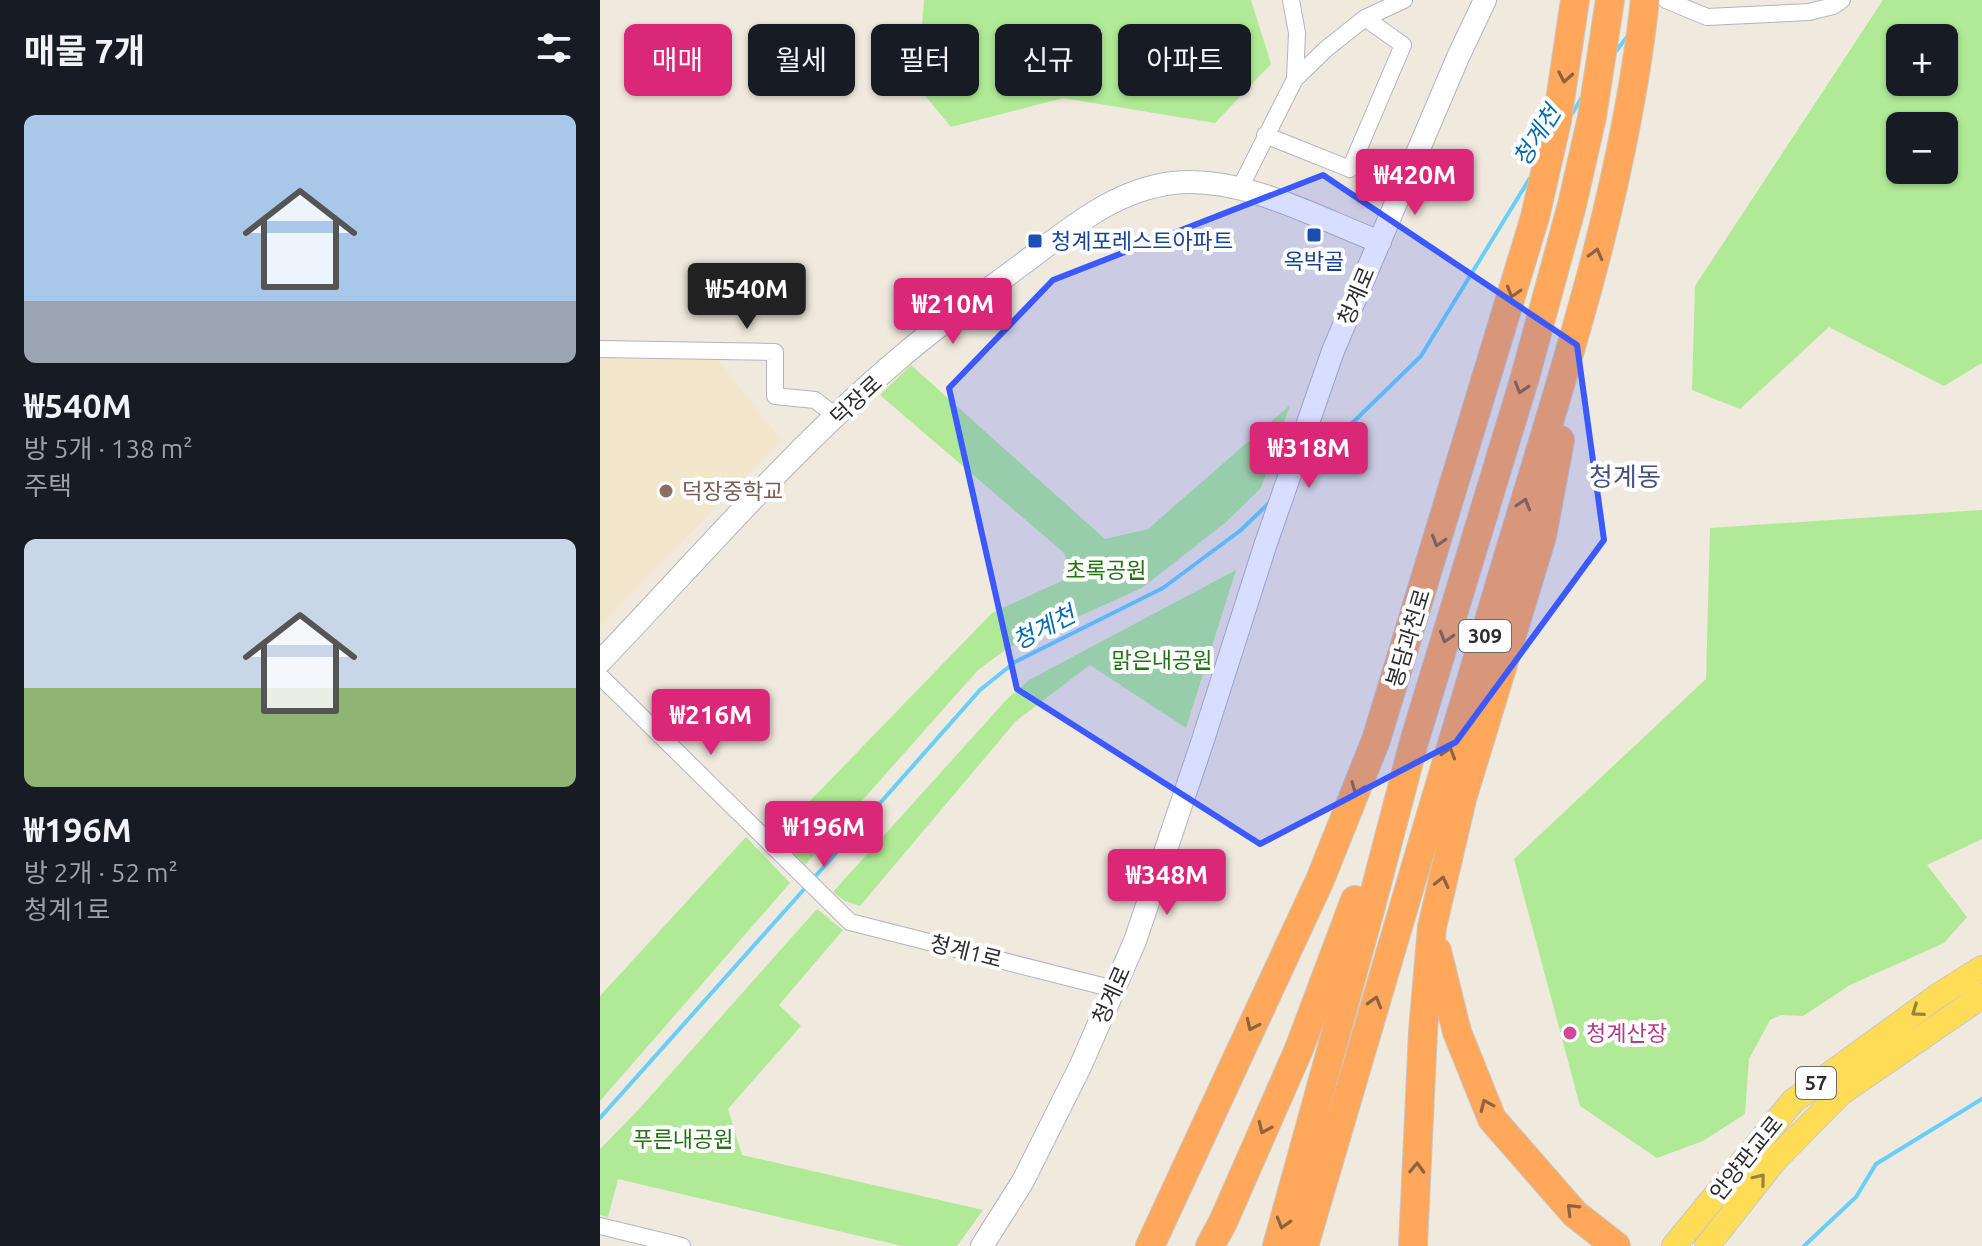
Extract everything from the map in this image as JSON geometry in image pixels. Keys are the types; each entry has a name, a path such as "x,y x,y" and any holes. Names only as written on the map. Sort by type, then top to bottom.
{"highway":[{"name":"봉담과천로","path":"1150,1246 1320,880 1376,740 1535,217 1557,121 1575,0"},
{"name":"봉담과천로","path":"1277,1246 1414,742 1525,377 1572,205 1592,117 1610,0"},
{"name":"309","path":"1304,1246 1405,898 1572,345 1612,193 1630,98 1661,2"},
{"path":"1413,1246 1423,1031 1432,927 1462,799 1542,536 1560,440 1572,345"},
{"path":"1216,1238 1299,1049 1347,925 1394,785 1414,742"},
{"path":"1432,927 1457,1032 1492,1119 1575,1214 1616,1246"},
{"path":"1323,1246 1353,1077"}],"main road":[{"name":"안양판교로","path":"1679,1241 1793,1101 1939,995 1982,968"},
{"name":"안양판교로","path":"1709,1243 1775,1160 1841,1093 1982,996"}],"street":[{"path":"1291,0 1297,33 1295,79"},
{"path":"1240,188 1295,79 1365,18 1404,0"},
{"name":"청계로","path":"982,1246 1023,1181 1080,1067 1135,941 1265,546 1333,351 1485,0"},
{"path":"1661,2 1707,17 1809,12 1833,6 1842,0"},
{"path":"1265,135 1350,169 1403,45 1365,18"},
{"name":"덕장로","path":"600,662 779,473 902,356 1093,212 1130,194 1173,183 1240,188 1380,242"},
{"path":"600,349 775,352 775,396 815,400 837,417"},
{"name":"청계1로","path":"600,676 850,922 1114,989"},
{"path":"600,1226 682,1246"}],"highlighted area":[{"path":"1323,175 1577,345 1604,540 1456,742 1260,844 1017,689 949,388 1053,280"}],"shaded area":[{"name":"덕장중학교","path":"600,354 715,356 781,440 600,627"}],"green space":[{"path":"924,0 1251,0 1271,64 1251,85 1251,24 1118,24 1118,96 1241,96 1215,123 1063,98 951,127 925,96 979,96 979,24 922,24"},
{"path":"1883,0 1982,0 1982,363 1944,386 1829,327 1740,409 1692,390 1695,286"},
{"name":"초록공원","path":"911,365 1105,539 1148,529 1290,405 1261,488 1225,523 1142,588 1008,648 978,670 805,865 777,835 992,613 1072,576 1064,553 880,395"},
{"path":"1982,510 1982,839 1927,865 1967,917 1944,943 1850,985 1803,1016 1781,1015 1770,1020 1749,1059 1745,1114 1703,1141 1657,1158 1580,1106 1514,859 1706,679 1710,528"},
{"name":"맑은내공원","path":"1236,570 1186,728 1090,665 1016,721 860,906 845,901 833,892 1008,698 1029,680"},
{"path":"746,837 790,883 600,1101 600,996"},
{"name":"푸른내공원","path":"817,909 843,930 779,1005 801,1026 728,1109 742,1155 983,1210 957,1246 902,1246 618,1179 608,1217 600,1215 600,1149"}],"waterway":[{"name":"청계천","path":"1613,55 1627,37"},
{"name":"청계천","path":"1572,114 1582,97"},
{"name":"청계천","path":"1299,475 1421,356 1530,178"},
{"name":"청계천","path":"813,879 980,690 1015,662 1163,588 1241,530 1269,503"},
{"name":"청계천","path":"600,1118 807,886"},
{"path":"1804,1246 1856,1197 1876,1164 1982,1099"}],"place":[{"name":"옥박골","path":"1314,235"},
{"name":"청계포레스트아파트","path":"1035,241"},
{"name":"덕장중학교","path":"666,491"},
{"name":"청계산장","path":"1570,1033"}],"district":[{"name":"청계동","path":"1625,477"}]}
